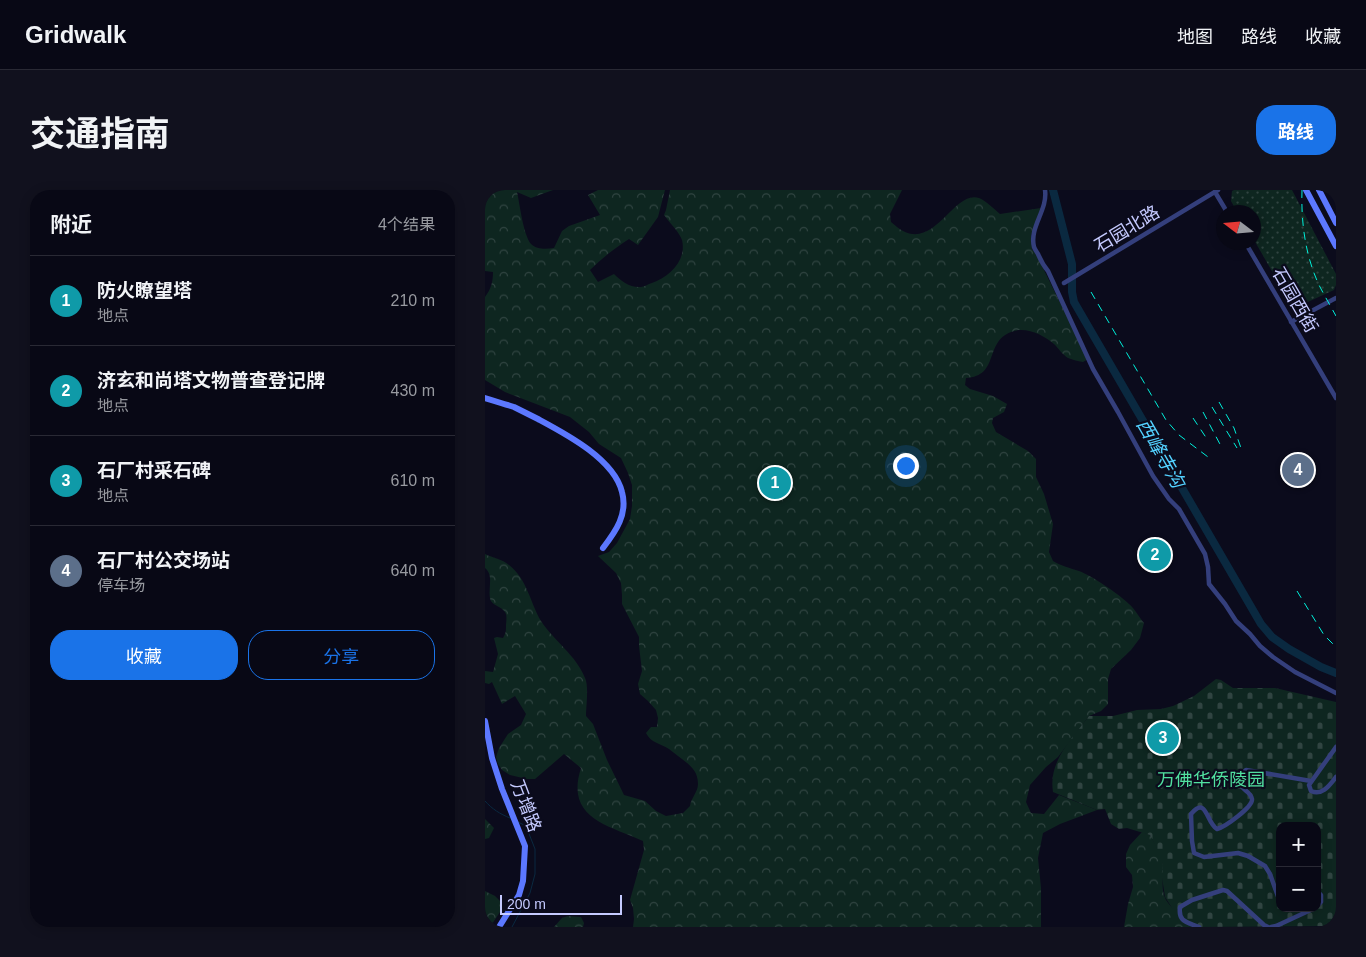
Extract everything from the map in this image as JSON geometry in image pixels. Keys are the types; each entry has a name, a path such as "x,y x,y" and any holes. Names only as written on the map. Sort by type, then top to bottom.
{"street":[{"path":"1045,190 1043,208 1034,236 1034,246 1041,262 1048,271 1093,368 1153,476 1169,499 1179,508 1205,554 1209,584 1225,604 1235,621 1260,646 1295,672 1336,693"},
{"path":"1306,190 1336,246"},
{"path":"1319,190 1336,223"},
{"path":"1216,191 1223,205"},
{"name":"石园北路","path":"1064,283 1216,191"},
{"name":"石园西街","path":"1250,250 1336,398"},
{"path":"1291,322 1336,298"},
{"path":"485,398 515,408 548,425 594,453 607,466 617,480 622,492 623,507 621,520 603,548"},
{"name":"万增路","path":"485,721 492,758 525,846 523,881 519,895 499,927"},
{"path":"1336,747 1311,781 1309,785 1311,792 1317,793 1328,788 1336,777"},
{"path":"1276,891 1265,866 1248,856 1238,853 1204,857 1194,853 1191,814 1196,808 1203,808 1213,827 1217,829 1224,827 1249,806 1252,800 1252,796 1241,786 1238,780 1246,770 1311,781"},
{"path":"1199,927 1181,919 1179,915 1180,907 1192,900 1223,890 1227,891 1264,925 1270,927 1305,912"}],"green space":[{"path":"485,190 553,190 531,198 517,192 528,239 533,246 545,249 554,248 562,231 569,226 600,215 588,195 598,190 665,190 658,217 638,245 629,239 590,270 598,282 614,274 626,284 637,287 643,287 665,277 675,267 682,255 681,237 664,215 670,190 902,190 890,214 891,222 903,231 915,234 925,232 935,226 961,202 970,198 982,199 1000,214 1041,208 1031,236 1032,249 1088,359 1083,362 1068,358 1045,337 1028,331 1017,330 1003,337 997,343 984,371 977,376 966,378 965,385 970,389 993,396 1007,404 1004,412 993,418 992,423 996,432 1028,451 1036,459 1036,477 1044,494 1053,524 1049,552 1053,561 1084,573 1119,595 1131,606 1144,623 1140,638 1131,650 1111,669 1108,679 1108,704 1101,711 1089,716 1058,757 1030,785 1026,802 1031,813 1044,814 1059,795 1097,810 1060,824 1043,833 1038,858 1041,888 1041,927 633,927 633,908 630,900 644,850 643,841 603,824 584,809 579,798 578,785 581,768 564,754 535,779 510,775 502,770 496,757 499,748 508,734 521,725 526,714 515,696 502,704 492,682 489,684 485,683 485,671 493,672 498,654 494,638 503,638 506,632 506,614 491,601 490,578 485,568 485,554 503,561 520,577 541,621 571,655 581,670 587,686 586,716 593,724 607,760 624,795 645,801 656,811 666,816 683,813 690,806 698,784 698,779 692,767 669,749 650,739 646,733 651,727 657,727 658,718 656,710 640,694 638,684 642,671 639,637 622,604 621,583 616,573 598,556 609,552 617,543 630,519 632,485 621,458 599,444 589,432 570,417 505,392 485,380 485,297 493,279 493,272 485,271"},
{"path":"1292,190 1336,274 1334,290 1299,306 1291,304 1260,250 1261,205 1233,205 1231,201 1232,191"},
{"name":"万佛华侨陵园","path":"1216,679 1233,688 1275,688 1336,702 1336,926 1195,927 1181,922 1165,897 1162,877 1163,865 1150,835 1127,828 1119,829 1111,824 1105,809 1097,810 1053,792 1052,781 1058,760 1089,716 1113,716 1137,710 1161,709 1173,706 1194,696"},
{"path":"485,819 494,828 489,838 485,839"},
{"path":"1142,832 1150,835 1161,857 1163,864 1163,891 1166,900 1195,927 1124,927 1133,887 1132,875 1126,867 1126,854 1130,845"},
{"path":"485,891 495,896 502,903 500,912 490,927 485,927"},
{"path":"568,916 581,917 584,923 583,927 554,927 562,918"}],"waterway":[{"name":"西峰寺沟","path":"1053,190 1072,264 1074,302 1261,624 1272,637 1289,649 1336,673"},
{"path":"485,801 496,811 510,818"},
{"path":"512,927 530,893 535,874 535,849 526,826 518,822"}],"railway":[{"path":"1302,190 1303,226 1310,262 1319,285 1336,316"},
{"path":"1091,292 1166,420 1179,435 1212,460"},
{"path":"1219,402 1234,428 1242,451"},
{"path":"1212,407 1237,448"},
{"path":"1203,412 1222,448"},
{"path":"1193,418 1207,439"},
{"path":"1297,591 1324,635 1336,647"}],"place":[{"name":"石厂村公交场站","path":"1298,470"},
{"name":"防火瞭望塔","path":"775,483"},
{"name":"济玄和尚塔文物普查登记牌","path":"1155,555"},
{"name":"石厂村采石碑","path":"1163,738"}]}
